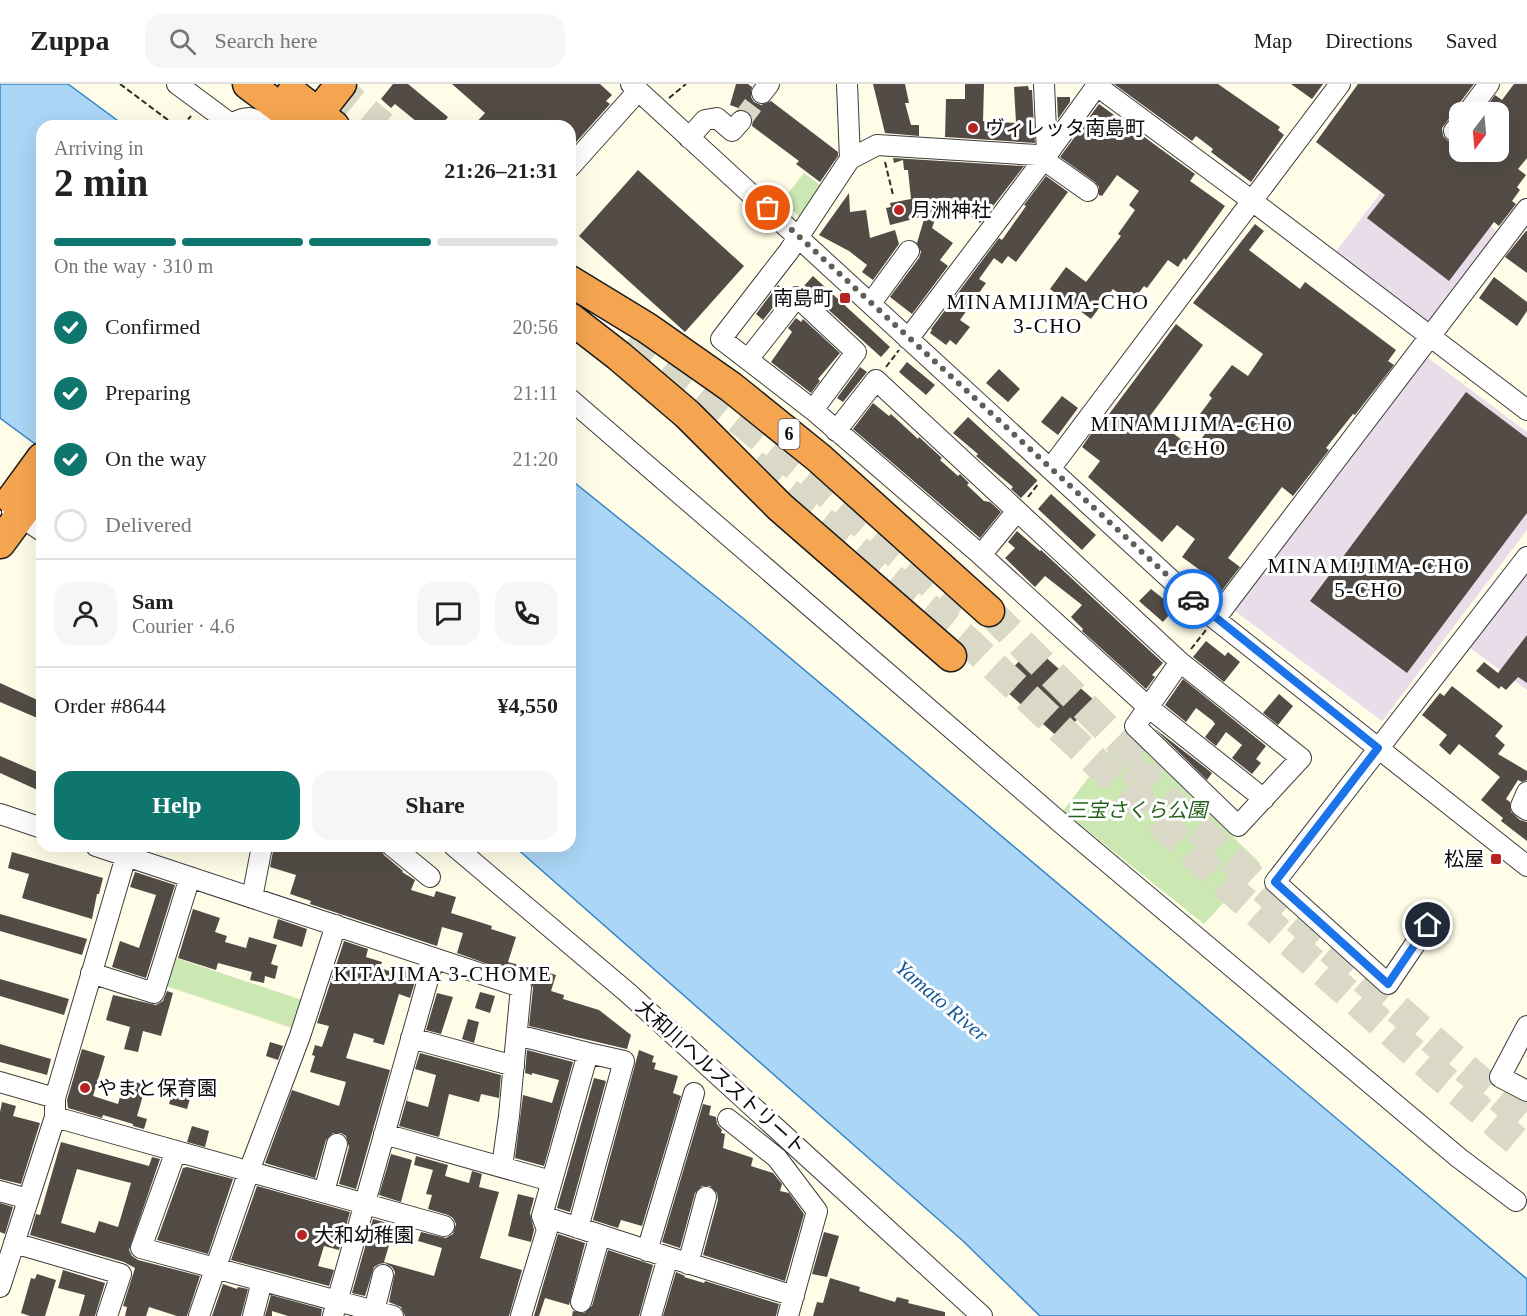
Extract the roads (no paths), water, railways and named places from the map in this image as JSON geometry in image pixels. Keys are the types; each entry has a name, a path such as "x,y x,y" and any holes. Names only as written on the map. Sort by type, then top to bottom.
{"highway":[{"path":"248,84 301,113 341,84"},
{"name":"6","path":"576,285 647,328 731,387 819,458 989,611"},
{"path":"576,323 687,414 780,507 951,656"},
{"path":"0,543 36,471"}],"street":[{"path":"177,84 226,120"},
{"path":"847,84 850,159"},
{"path":"1044,84 1045,156"},
{"path":"1050,469 1340,84"},
{"path":"908,339 1097,85 1527,410"},
{"path":"1479,102 1496,86"},
{"path":"576,160 635,87 1215,619 1527,866"},
{"path":"239,120 245,117 301,113"},
{"path":"689,138 705,120 717,118 732,131 741,121"},
{"path":"1088,191 1045,156 880,145 850,159 799,237 721,339 749,358 813,410 981,555 1149,706 1264,800"},
{"path":"1215,619 1527,209"},
{"path":"871,303 909,251"},
{"path":"749,358 797,297 856,352 813,410"},
{"path":"836,430 876,380 1180,662 1301,758 1238,826 1135,726 1180,662"},
{"path":"576,404 1062,824 1459,1158 1516,1201"},
{"path":"981,555 1017,511"},
{"path":"1428,925 1388,984 1275,882 1527,557"},
{"path":"1527,792 1521,806 1527,810"},
{"path":"0,814 36,826"},
{"path":"0,1287 55,1108 127,852"},
{"path":"129,852 190,877 521,987 502,1167"},
{"path":"252,898 261,852"},
{"path":"399,852 430,877"},
{"name":"大和川ヘルスストリート","path":"461,852 628,993 982,1316"},
{"path":"91,973 154,993 190,877"},
{"path":"199,1316 249,1171 300,1036 336,925"},
{"path":"335,1308 434,958"},
{"path":"1527,1026 1500,1077 1527,1091"},
{"path":"516,1035 624,1061 578,1228"},
{"path":"411,1038 514,1066"},
{"path":"521,1316 547,1230 542,1216 588,1053"},
{"path":"0,1082 55,1108 176,1151 444,1226"},
{"path":"647,1251 694,1093"},
{"path":"728,1119 777,1158 817,1211 788,1316"},
{"path":"384,1134 552,1181"},
{"path":"324,1192 338,1144"},
{"path":"176,1151 141,1248 262,1281 335,1308 383,1313 383,1275"},
{"path":"0,1191 28,1199"},
{"path":"688,1264 706,1197"},
{"path":"542,1216 794,1296"},
{"path":"580,1302 600,1235"},
{"path":"14,1243 121,1274 107,1316"},
{"path":"651,1316 668,1257"},
{"path":"253,1316 262,1281"}],"water":[{"path":"0,84 68,84 117,120 36,120 36,445 0,418"},
{"name":"Yamato River","path":"576,484 744,619 1527,1279 1527,1316 1040,1316 963,1241 521,852 576,852"}],"tunnel":[{"path":"332,84 376,120"},
{"path":"741,121 762,93"},
{"path":"634,333 804,473 961,610"},
{"path":"753,464 963,637 1234,892 1439,1075 1527,1150"},
{"path":"989,611 1155,777"},
{"path":"1131,767 1377,991 1527,1121"}],"place":[{"name":"ヴィレッタ南島町","path":"973,128"},
{"name":"月洲神社","path":"899,210"},
{"name":"南島町","path":"845,298"},
{"name":"松屋","path":"1496,859"},
{"name":"やまと保育園","path":"85,1088"},
{"name":"大和幼稚園","path":"302,1235"}],"district":[{"name":"MINAMIJIMA-CHO 3-CHO","path":"1048,314"},
{"name":"MINAMIJIMA-CHO 4-CHO","path":"1192,436"},
{"name":"MINAMIJIMA-CHO 5-CHO","path":"1369,578"},
{"name":"KITAJIMA 3-CHOME","path":"443,974"}],"park label":[{"name":"三宝さくら公園","path":"1137,810"}]}
